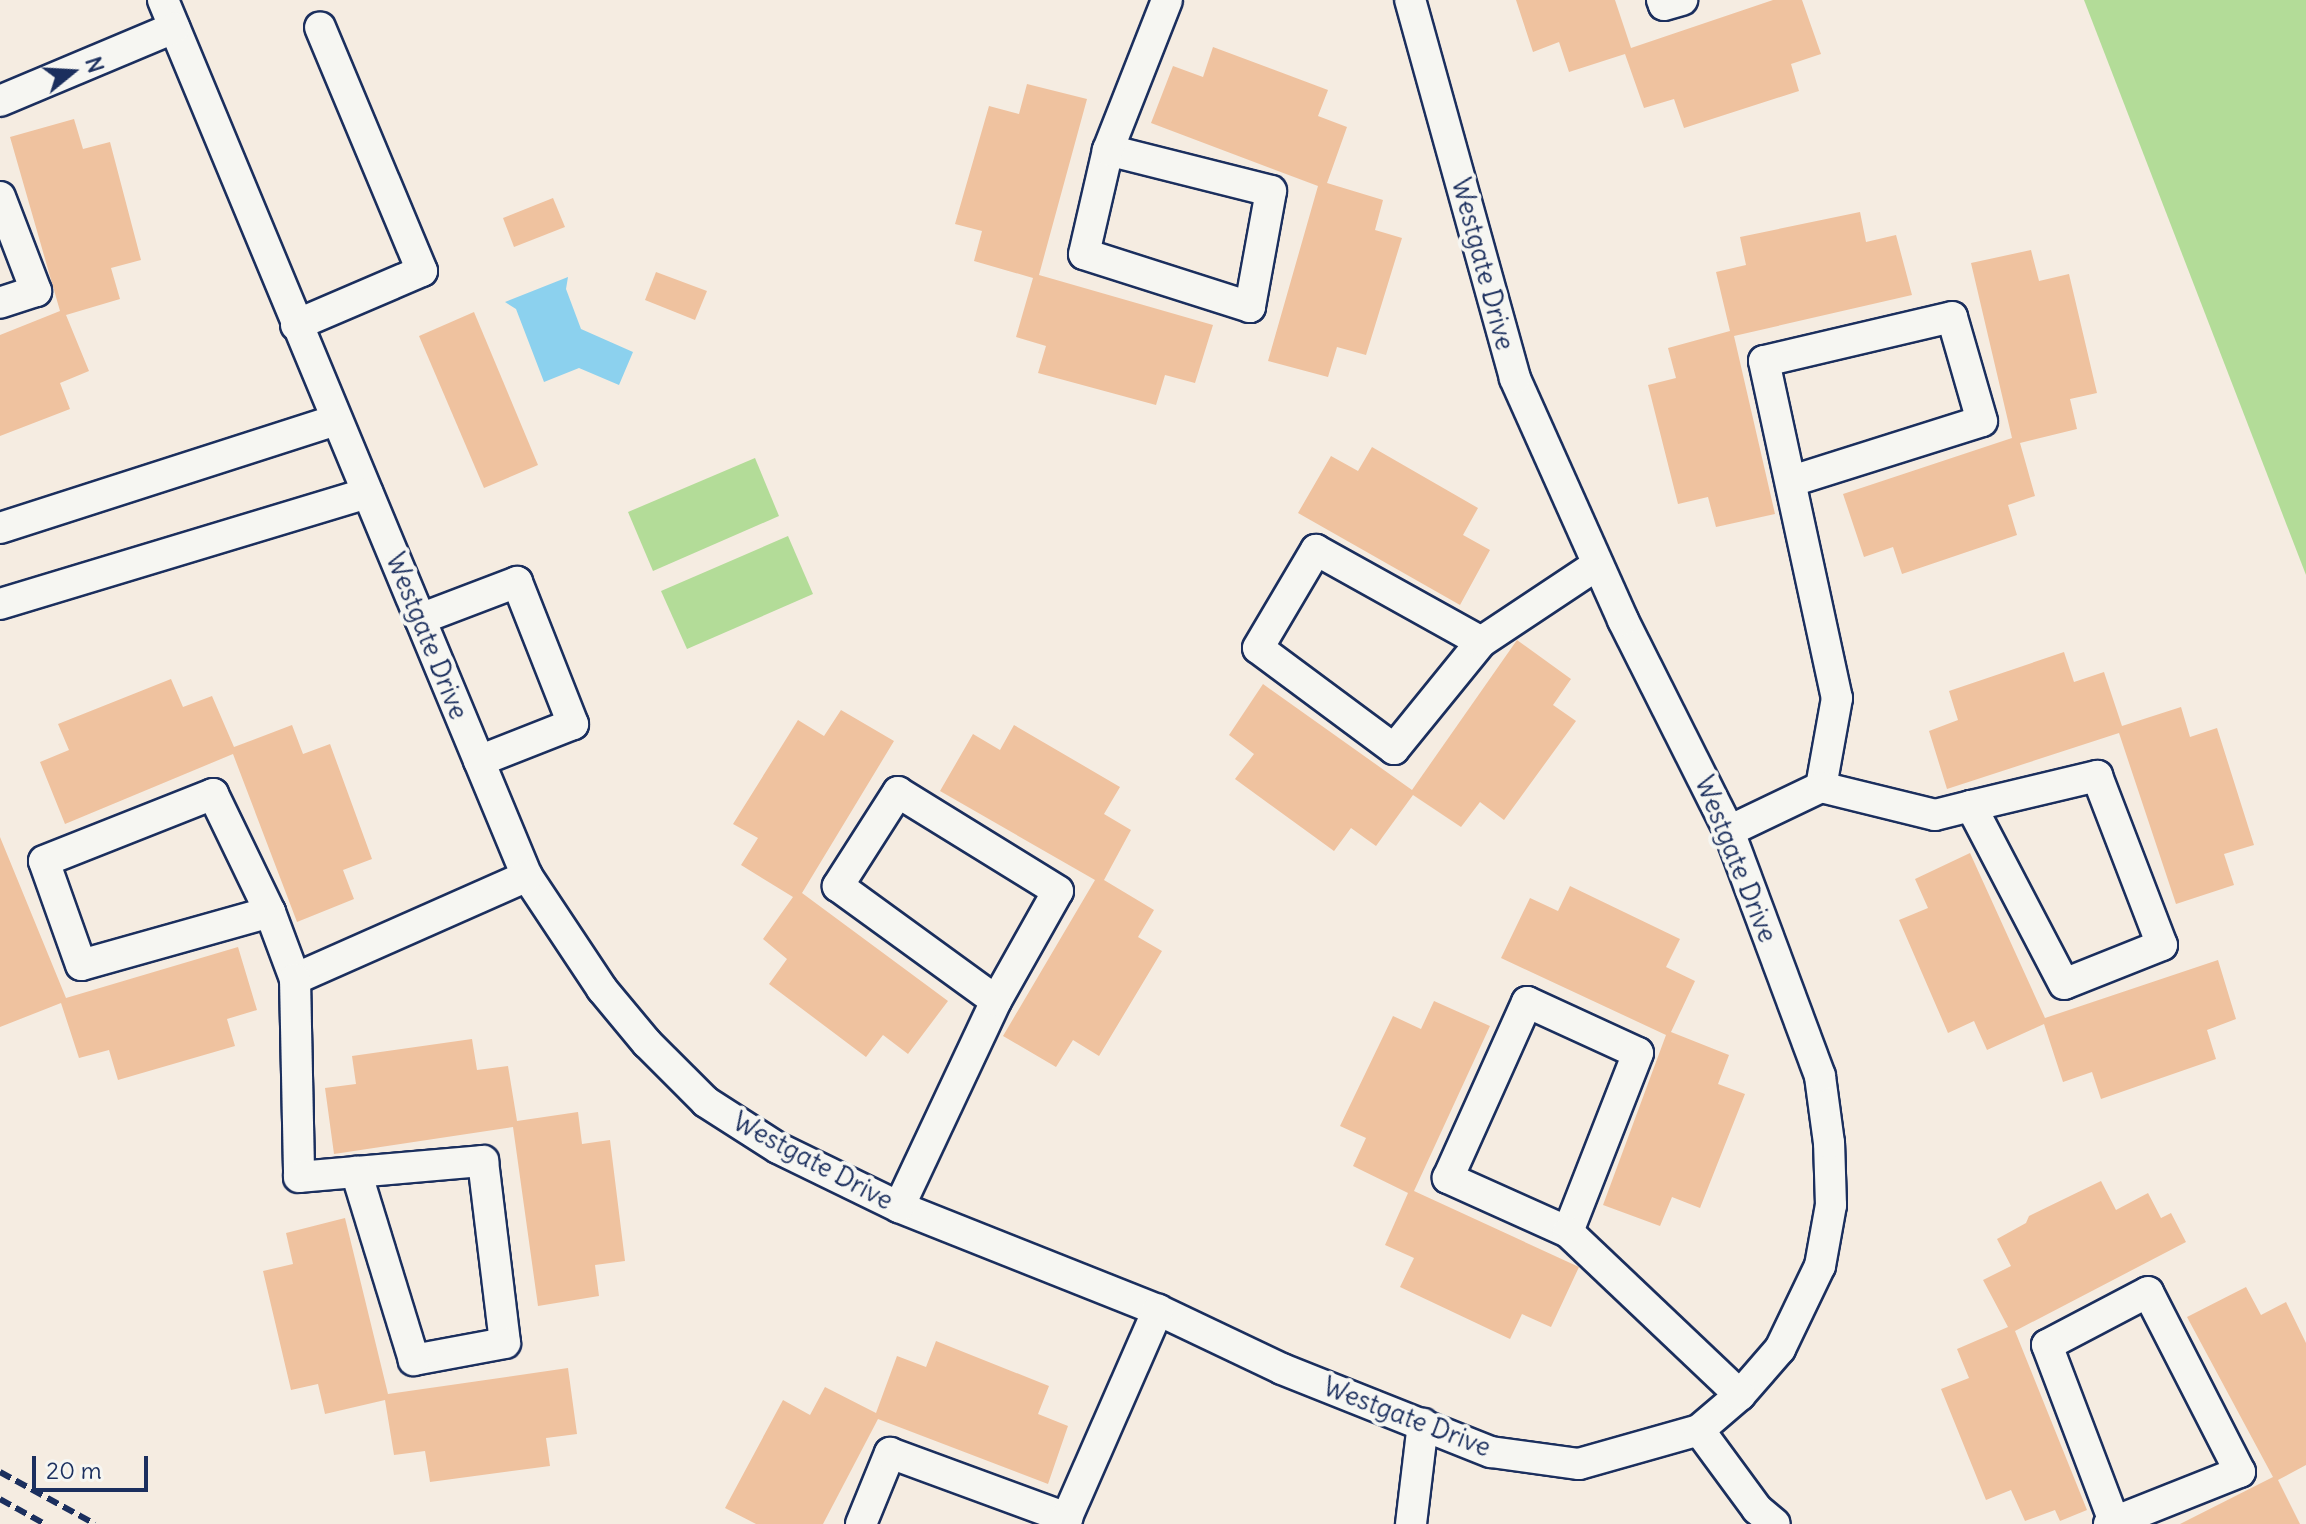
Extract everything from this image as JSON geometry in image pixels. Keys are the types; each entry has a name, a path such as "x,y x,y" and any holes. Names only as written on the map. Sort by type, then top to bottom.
{"street":[{"path":"1108,150 1271,191 1250,307 1084,254 1108,150 1167,0"},
{"name":"Westgate Drive","path":"168,14 527,876 602,989 706,1102 778,1148 899,1207 1158,1310 1282,1369 1491,1452 1579,1464 1699,1430 1740,1395 1780,1349 1809,1294 1827,1235 1832,1174 1820,1076 1729,831 1597,565 1515,378 1410,0"},
{"path":"1662,0 1664,5 1682,0"},
{"path":"0,101 168,14"},
{"path":"296,325 422,271 320,27"},
{"path":"0,197 36,291 0,303"},
{"path":"1792,481 1982,421 1952,317 1764,361 1837,698 1821,787"},
{"path":"0,528 336,420"},
{"path":"0,604 368,493"},
{"path":"1481,642 1316,550 1258,648 1394,749 1481,642 1597,565"},
{"path":"420,619 517,582 573,724 479,761"},
{"path":"1729,831 1821,787 1935,815 1971,806 2097,776 2162,945 2064,984 1971,806"},
{"path":"899,1207 996,1001 1058,891 898,792 838,886 996,1001"},
{"path":"270,912 81,965 44,861 213,794 270,912 295,979 299,1177 356,1172 483,1161 505,1343 414,1360 356,1172"},
{"path":"295,979 527,876"},
{"path":"1568,1232 1638,1053 1527,1002 1448,1178 1568,1232 1740,1395"},
{"path":"2148,1292 2240,1472 2111,1522 2047,1345 2148,1292"},
{"path":"861,1524 890,1453 1065,1521 1158,1310"},
{"path":"1411,1524 1423,1424"},
{"path":"1699,1430 1757,1509 1775,1524"}],"green space":[{"path":"2084,0 2306,0 2306,575"},
{"path":"755,458 779,516 653,571 628,512"},
{"path":"788,536 813,594 687,649 661,591"}],"water":[{"path":"568,277 566,289 581,329 633,352 619,385 579,368 544,382 516,309 505,302"}],"building":[{"path":"1516,0 1615,0 1631,48 1773,0 1802,0 1821,54 1791,64 1799,91 1684,128 1674,99 1644,108 1625,54 1569,72 1559,42 1533,52"},
{"path":"1213,47 1328,90 1318,116 1347,127 1327,183 1383,200 1375,230 1402,238 1366,355 1337,347 1328,377 1268,361 1318,186 1151,123 1173,66 1203,77"},
{"path":"1027,84 1087,99 1039,275 1213,325 1195,383 1165,375 1156,405 1038,373 1046,346 1016,337 1033,278 974,261 982,231 955,224 989,106 1019,114"},
{"path":"74,119 83,149 110,142 141,260 111,268 120,299 66,315 89,371 60,383 70,409 0,436 0,335 60,311 10,137"},
{"path":"553,198 565,227 514,247 503,218"},
{"path":"1860,212 1866,242 1896,235 1912,295 1734,336 1775,514 1716,527 1708,497 1678,504 1648,385 1676,378 1668,348 1730,331 1716,272 1746,265 1740,237"},
{"path":"2031,250 2039,281 2069,274 2097,393 2070,399 2077,429 2020,443 2035,496 2008,505 2017,535 1902,574 1893,547 1864,557 1843,494 2012,438 1971,263"},
{"path":"656,272 707,291 695,320 645,300"},
{"path":"474,312 538,465 484,488 419,336"},
{"path":"1372,447 1478,508 1463,535 1490,550 1460,605 1298,513 1331,456 1358,471"},
{"path":"1517,640 1571,679 1553,705 1576,721 1504,820 1480,802 1461,827 1413,795 1376,846 1351,828 1334,851 1235,779 1254,754 1229,735 1263,684 1412,790"},
{"path":"2064,652 2074,682 2104,672 2122,726 2181,707 2190,737 2217,728 2254,845 2224,854 2234,885 2176,904 2119,733 1947,789 1929,731 1958,720 1949,691"},
{"path":"171,679 183,707 212,696 234,747 292,725 303,754 330,744 372,859 343,870 354,899 297,922 233,754 65,824 40,762 69,750 58,724"},
{"path":"841,710 894,741 802,893 948,1001 908,1054 883,1035 866,1057 769,984 787,959 763,939 793,897 741,865 758,838 733,824 798,720 824,736"},
{"path":"1014,725 1120,787 1104,814 1131,830 1104,880 1154,910 1138,937 1162,951 1099,1056 1073,1040 1056,1067 1003,1036 1095,880 940,791 973,734 1000,750"},
{"path":"0,837 66,998 238,947 257,1010 227,1019 235,1046 118,1080 109,1050 79,1058 61,1003 0,1027"},
{"path":"1970,853 2045,1018 2218,960 2236,1019 2207,1030 2216,1059 2101,1099 2092,1072 2063,1082 2044,1024 1987,1050 1974,1021 1948,1033 1899,920 1928,908 1915,879"},
{"path":"1570,886 1680,939 1666,967 1695,981 1671,1032 1729,1055 1718,1084 1745,1094 1700,1208 1672,1197 1660,1226 1603,1205 1666,1035 1501,958 1530,898 1558,911"},
{"path":"1434,1001 1490,1026 1414,1191 1579,1267 1551,1327 1522,1314 1510,1339 1400,1287 1414,1258 1385,1245 1408,1193 1353,1166 1366,1138 1340,1126 1393,1016 1421,1029"},
{"path":"472,1039 477,1070 508,1066 517,1121 578,1112 582,1144 610,1140 625,1261 595,1265 599,1296 538,1306 513,1127 334,1154 325,1088 356,1084 352,1056"},
{"path":"2101,1181 2116,1210 2148,1193 2161,1218 2171,1213 2186,1242 2015,1331 2087,1510 2060,1521 2055,1510 2025,1521 2011,1490 1986,1500 1941,1389 1969,1378 1957,1349 2008,1327 1983,1280 2011,1266 1997,1239 2026,1223 2029,1216"},
{"path":"345,1218 388,1394 568,1368 577,1434 546,1438 550,1466 430,1482 425,1451 394,1455 385,1400 325,1414 318,1384 291,1390 263,1271 293,1264 286,1233"},
{"path":"2246,1287 2261,1315 2286,1302 2306,1343 2306,1465 2278,1480 2300,1524 2180,1524 2273,1477 2187,1317"},
{"path":"936,1341 1049,1386 1038,1414 1068,1426 1048,1484 878,1419 823,1524 756,1524 725,1508 783,1400 810,1415 825,1387 876,1413 897,1356 926,1367"}],"railway":[{"path":"0,1472 95,1524"},
{"path":"0,1499 45,1524"}]}
